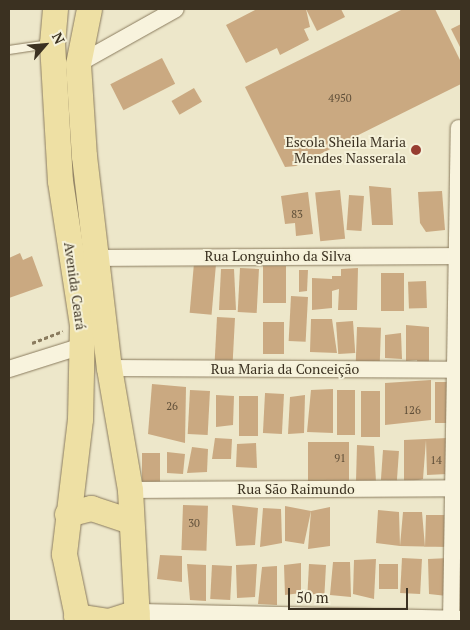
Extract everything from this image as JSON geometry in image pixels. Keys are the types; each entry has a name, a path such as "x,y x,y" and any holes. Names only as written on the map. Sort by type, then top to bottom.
{"main road":[{"name":"Avenida Ceará","path":"55,9 52,43 60,181 82,335 80,419 67,514 64,554 77,619"},
{"path":"77,9 79,58"},
{"name":"Avenida Ceará","path":"89,9 79,58 94,258 109,368 130,490 130,521 137,617"},
{"path":"67,514 91,508 130,521"},
{"path":"77,619 109,621 137,617"}],"street":[{"path":"79,58 176,9"},
{"path":"137,617 454,620 460,370 459,128"},
{"name":"Rua Longuinho da Silva","path":"94,258 459,256"},
{"path":"9,369 82,335"},
{"name":"Rua Maria da Conceição","path":"109,368 460,370"},
{"name":"Rua São Raimundo","path":"130,490 456,488"}],"lane":[{"path":"9,50 52,43"}],"path":[{"path":"27,345 82,335"}],"building":[{"path":"257,9 306,9 310,27 304,29 309,40 280,55 277,48 246,63 226,25"},
{"path":"306,9 341,9 345,17 317,31"},
{"path":"403,9 435,9 461,62 461,84 296,166 285,167 245,87"},
{"path":"461,24 461,49 451,29"},
{"path":"162,58 175,84 123,110 110,84"},
{"path":"194,88 202,102 179,115 171,101"},
{"path":"369,186 391,188 393,225 372,225"},
{"path":"340,190 345,239 320,241 315,193"},
{"path":"442,191 445,230 426,232 420,223 418,192"},
{"path":"308,192 313,234 296,236 295,223 285,224 281,196"},
{"path":"349,195 364,196 362,231 347,230"},
{"path":"20,253 23,260 32,256 43,286 9,298 9,258"},
{"path":"194,263 216,265 212,315 190,313"},
{"path":"263,266 286,266 286,303 263,303"},
{"path":"240,268 259,269 257,313 238,312"},
{"path":"358,268 357,310 338,310 339,289 332,291 332,308 312,310 312,278 332,279 332,276 341,276 341,269"},
{"path":"221,269 234,269 236,310 219,310"},
{"path":"299,270 308,270 307,291 299,292"},
{"path":"381,273 404,273 404,311 381,311"},
{"path":"426,281 427,308 409,309 408,282"},
{"path":"291,296 308,297 306,342 289,341"},
{"path":"217,317 235,318 233,365 215,364"},
{"path":"311,319 332,319 337,353 310,352"},
{"path":"353,321 355,353 338,354 336,322"},
{"path":"263,322 284,322 284,354 263,354"},
{"path":"406,325 429,327 429,369 418,368 417,360 406,361"},
{"path":"357,327 381,328 380,362 356,361"},
{"path":"401,333 402,359 385,358 385,335"},
{"path":"431,380 431,420 385,425 385,383"},
{"path":"435,382 455,382 455,423 435,423"},
{"path":"152,384 186,387 185,443 148,434"},
{"path":"333,389 333,433 307,432 311,390"},
{"path":"190,390 210,391 208,435 188,434"},
{"path":"337,390 355,390 355,435 337,435"},
{"path":"361,391 380,391 380,437 361,437"},
{"path":"265,393 284,394 282,434 263,433"},
{"path":"216,395 234,396 233,425 216,427"},
{"path":"305,395 304,433 288,434 290,397"},
{"path":"239,396 258,396 258,436 239,436"},
{"path":"215,438 232,439 231,459 212,459"},
{"path":"447,438 447,474 427,475 426,440 423,479 404,483 404,440"},
{"path":"308,442 349,442 349,485 308,485"},
{"path":"256,443 257,468 236,467 237,444"},
{"path":"357,445 374,446 376,482 356,481"},
{"path":"192,447 208,449 207,472 187,473"},
{"path":"383,450 399,451 397,481 381,480"},
{"path":"167,452 185,454 183,474 167,473"},
{"path":"142,453 160,453 160,484 142,484"},
{"path":"183,505 208,506 206,551 181,550"},
{"path":"232,505 258,508 255,545 236,546"},
{"path":"285,506 311,511 304,544 285,541"},
{"path":"330,507 330,546 308,549 311,511"},
{"path":"263,508 281,509 282,543 260,547"},
{"path":"378,510 399,512 400,546 376,543"},
{"path":"403,512 422,512 425,547 400,546"},
{"path":"426,515 446,515 447,547 425,547"},
{"path":"160,555 182,556 182,582 157,579"},
{"path":"402,558 422,559 420,594 400,593"},
{"path":"449,558 447,596 429,594 428,559"},
{"path":"376,559 374,599 353,594 354,560"},
{"path":"333,562 350,562 351,597 330,595"},
{"path":"301,563 301,593 285,595 284,565"},
{"path":"187,564 206,565 206,601 190,600"},
{"path":"257,564 255,597 237,598 236,565"},
{"path":"309,564 326,565 324,595 307,594"},
{"path":"379,564 398,564 398,589 379,589"},
{"path":"212,565 232,566 230,600 210,599"},
{"path":"277,566 277,605 258,604 262,567"}],"place":[{"name":"Escola Sheila Maria Mendes Nasserala","path":"416,150"}]}
